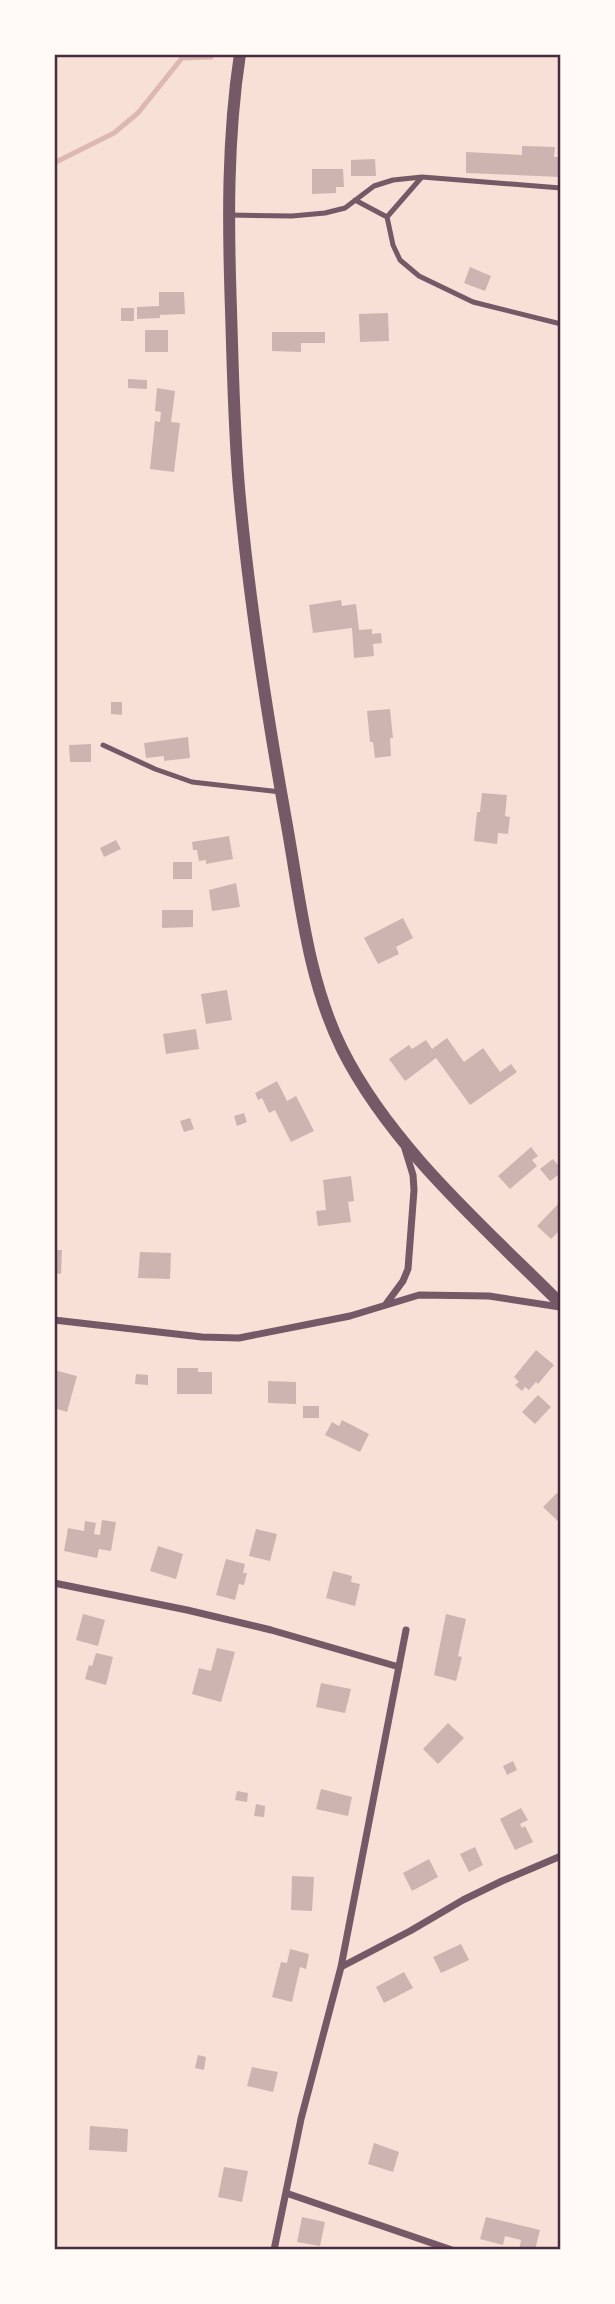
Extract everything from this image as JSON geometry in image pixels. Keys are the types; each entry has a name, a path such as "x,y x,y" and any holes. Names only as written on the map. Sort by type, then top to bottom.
{"street":[{"path":"240,54 232,117 229,215 232,351 240,496 248,574 281,792 307,938 320,991 341,1047 363,1087 403,1140 438,1180 561,1306"},
{"path":"386,1304 403,1282 408,1269 414,1190 413,1175 403,1140"},
{"path":"54,1320 202,1338 239,1338 350,1316 418,1295 489,1296 561,1306"},
{"path":"54,1583 271,1630 399,1667"},
{"path":"274,2250 300,2119 341,1967 406,1630"},
{"path":"341,1967 463,1900 561,1856"},
{"path":"286,2193 452,2250"}],"lane":[{"path":"229,215 292,216 325,213 345,208 374,186 393,180 422,177 561,188"},
{"path":"387,217 422,177"},
{"path":"355,200 387,217 393,245 400,260 419,276 472,302 561,324"},
{"path":"103,746 192,782 281,792"}],"building":[{"path":"522,146 555,147 554,157 561,157 561,177 466,173 466,152 522,155"},
{"path":"375,159 376,176 351,176 351,160"},
{"path":"312,169 343,169 344,187 336,187 336,193 312,194"},
{"path":"470,267 491,276 485,291 464,283"},
{"path":"159,292 184,292 185,314 137,319 137,307 159,306"},
{"path":"121,308 134,308 134,321 121,321"},
{"path":"388,313 389,341 360,342 359,314"},
{"path":"145,330 168,330 168,352 145,352"},
{"path":"272,332 325,332 325,343 301,343 301,352 272,351"},
{"path":"128,379 147,380 147,389 128,388"},
{"path":"157,388 175,391 171,422 180,423 174,472 150,469 155,421 160,422 161,412 155,411"},
{"path":"341,600 342,606 356,604 359,630 372,629 372,634 381,633 382,643 373,644 374,656 354,658 352,628 313,633 309,605"},
{"path":"111,702 122,702 122,715 111,714"},
{"path":"390,709 393,738 390,738 391,756 375,758 373,742 370,742 367,711"},
{"path":"188,737 190,758 164,761 164,756 146,758 144,743"},
{"path":"91,744 91,762 70,762 69,745"},
{"path":"482,793 507,795 505,816 510,817 508,834 498,833 497,844 474,841"},
{"path":"229,836 233,859 206,864 206,860 199,861 192,842"},
{"path":"116,840 121,849 104,857 100,848"},
{"path":"173,862 192,862 192,879 173,879"},
{"path":"236,883 240,907 212,911 209,890"},
{"path":"162,910 193,910 193,927 162,928"},
{"path":"403,918 413,938 396,947 399,954 378,964 364,938"},
{"path":"227,990 232,1020 206,1024 201,994"},
{"path":"196,1029 199,1049 166,1054 163,1034"},
{"path":"447,1038 464,1062 483,1048 500,1072 511,1064 517,1072 470,1105 436,1058 405,1081 389,1059 409,1045 412,1049 426,1040 432,1049"},
{"path":"277,1081 287,1101 296,1096 314,1131 291,1142 275,1110 269,1113 262,1098 258,1100 255,1093"},
{"path":"244,1113 247,1122 237,1126 234,1116"},
{"path":"190,1118 194,1129 184,1132 180,1121"},
{"path":"531,1147 538,1156 532,1160 537,1166 510,1189 498,1176"},
{"path":"553,1159 561,1173 550,1181 540,1169"},
{"path":"351,1176 354,1201 348,1202 351,1222 318,1226 316,1211 326,1210 323,1180"},
{"path":"561,1201 561,1229 551,1239 537,1226"},
{"path":"54,1245 57,1245 57,1250 62,1250 61,1274 54,1273"},
{"path":"140,1252 171,1253 170,1279 138,1278"},
{"path":"536,1350 554,1365 538,1384 536,1382 529,1390 525,1387 522,1391 515,1385 519,1382 514,1377"},
{"path":"177,1368 198,1368 198,1372 212,1372 212,1394 177,1394"},
{"path":"54,1370 77,1376 67,1412 54,1408"},
{"path":"136,1374 148,1375 148,1385 135,1384"},
{"path":"268,1381 296,1382 296,1404 268,1403"},
{"path":"538,1395 551,1407 535,1424 522,1412"},
{"path":"303,1406 319,1406 319,1418 303,1418"},
{"path":"342,1420 369,1434 360,1452 325,1435 332,1422 339,1426"},
{"path":"557,1493 561,1496 561,1524 543,1507"},
{"path":"102,1520 116,1522 111,1551 99,1549 97,1558 64,1551 68,1528 84,1531 85,1521 96,1523 94,1534 100,1535"},
{"path":"256,1529 277,1534 270,1561 249,1556"},
{"path":"158,1546 183,1554 176,1579 150,1571"},
{"path":"226,1559 245,1564 243,1573 247,1573 244,1585 239,1584 235,1600 216,1595"},
{"path":"333,1571 352,1576 351,1582 360,1584 355,1606 326,1598"},
{"path":"83,1614 105,1620 98,1646 76,1640"},
{"path":"446,1614 466,1619 458,1656 462,1657 456,1681 434,1675"},
{"path":"217,1648 235,1652 221,1702 192,1694 199,1668 211,1671"},
{"path":"96,1653 113,1657 106,1685 85,1679"},
{"path":"321,1683 351,1689 345,1713 316,1707"},
{"path":"448,1723 464,1738 438,1764 423,1749"},
{"path":"513,1761 517,1770 507,1775 503,1766"},
{"path":"321,1789 352,1797 348,1816 316,1809"},
{"path":"237,1791 248,1793 247,1802 235,1800"},
{"path":"256,1804 265,1806 264,1817 254,1816"},
{"path":"521,1808 528,1820 520,1824 522,1828 525,1826 533,1842 515,1850 500,1819"},
{"path":"475,1847 483,1865 469,1872 460,1854"},
{"path":"429,1859 438,1877 412,1891 403,1873"},
{"path":"292,1876 314,1877 312,1911 291,1910"},
{"path":"461,1944 469,1960 441,1973 433,1957"},
{"path":"290,1949 309,1954 306,1969 300,1967 292,2002 272,1997 281,1962 287,1963"},
{"path":"404,1972 413,1988 384,2003 376,1987"},
{"path":"198,2055 206,2057 204,2070 195,2068"},
{"path":"252,2067 278,2072 273,2092 247,2086"},
{"path":"90,2126 128,2129 127,2152 89,2150"},
{"path":"374,2143 399,2152 393,2172 368,2164"},
{"path":"224,2167 248,2171 242,2202 218,2197"},
{"path":"302,2217 325,2222 320,2246 297,2242"},
{"path":"486,2217 540,2230 535,2250 519,2250 521,2240 505,2236 503,2245 480,2239"}],"waterway":[{"path":"54,163 114,133 138,113 182,58 211,57"}]}
